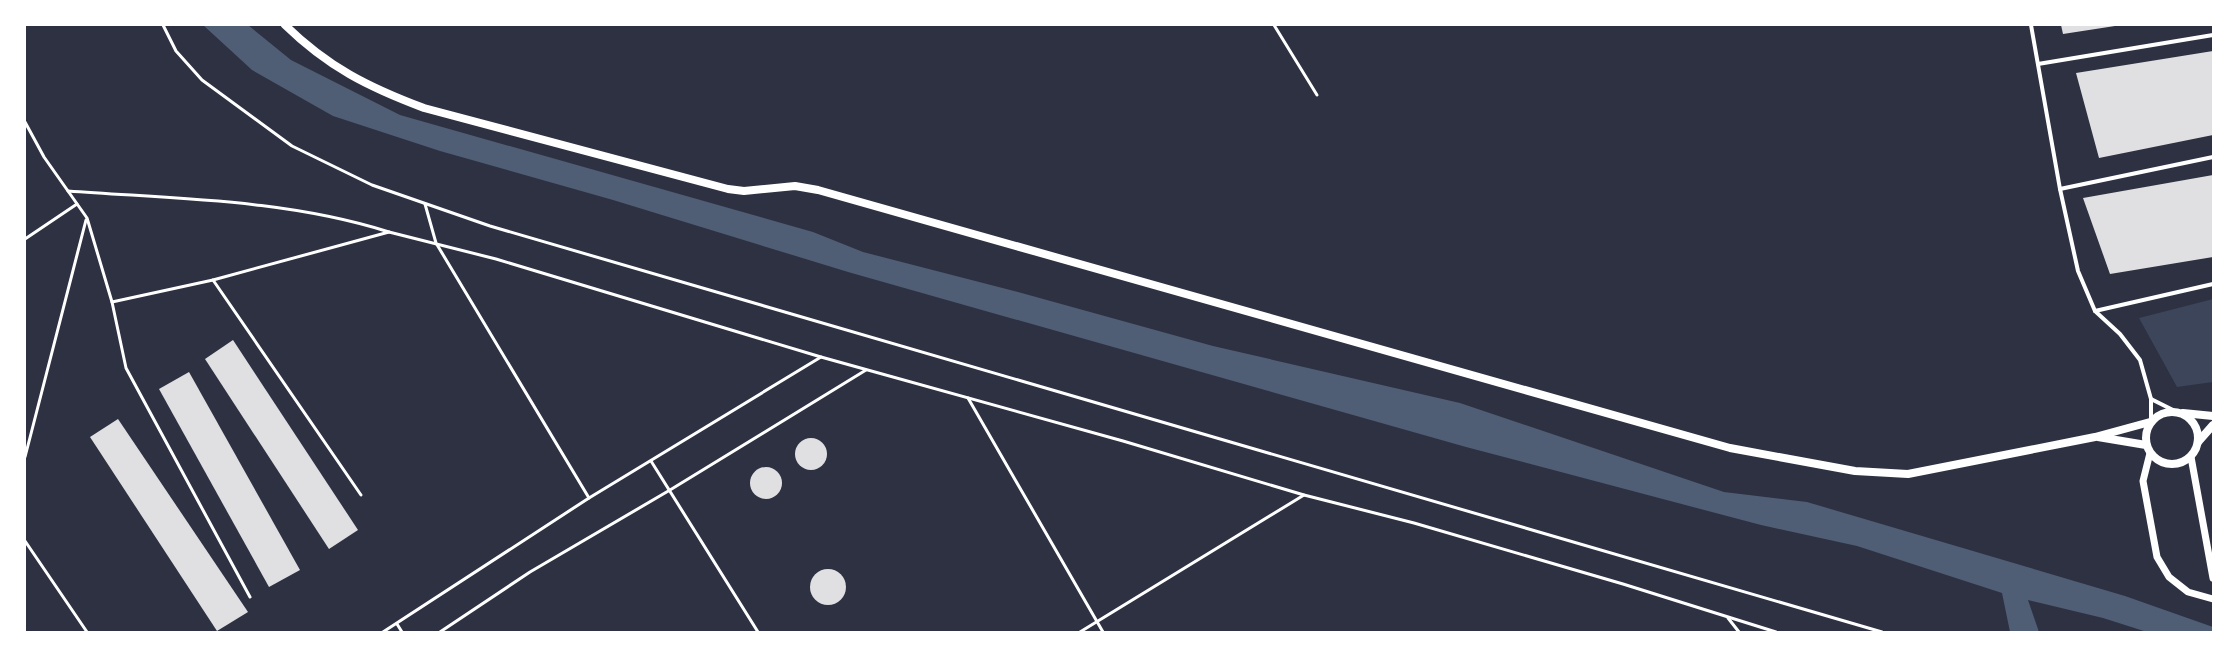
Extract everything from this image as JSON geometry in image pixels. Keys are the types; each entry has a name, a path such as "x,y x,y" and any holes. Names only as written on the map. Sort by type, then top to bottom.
{"main road":[{"path":"285,25 307,47 340,70 381,92 424,108 728,189 744,191 795,186 818,190 1730,448 1855,471 1908,474 2095,437 2151,421 2159,414 2179,412 2213,416"},
{"path":"2179,412 2187,416 2196,428 2198,443"},
{"path":"2151,421 2145,436 2146,444 2150,452 2162,462 2169,464 2177,464 2191,457 2198,443 2213,425"},
{"path":"2095,437 2146,444"}],"street":[{"path":"2031,25 2060,189 2078,272 2095,311 2120,334 2140,360 2151,399 2151,421"},
{"path":"2038,64 2213,35"},
{"path":"2060,189 2213,157"},
{"path":"2095,311 2213,284"},
{"path":"2151,399 2179,412"},
{"path":"2150,452 2143,481 2158,557 2169,577 2188,592 2213,599"},
{"path":"2191,457 2213,578"}],"lane":[{"path":"163,25 176,51 202,80 292,146 372,185 425,204 505,231 1882,632"},
{"path":"1274,25 1317,95"},
{"path":"25,122 44,157 87,218 112,302 126,368 250,597"},
{"path":"68,191 299,209 351,220 388,232 436,243 717,324 821,357 1123,441 1304,495 1421,525 1728,616 1776,632"},
{"path":"25,239 77,204"},
{"path":"425,204 436,243 589,498"},
{"path":"25,457 87,218"},
{"path":"112,302 213,280 388,232"},
{"path":"213,280 360,495"},
{"path":"383,632 589,498 821,357"},
{"path":"440,632 530,572 670,490 867,370"},
{"path":"968,398 1103,632"},
{"path":"651,461 758,632"},
{"path":"1080,632 1304,495"},
{"path":"25,540 87,632"},
{"path":"1728,616 1739,632"},
{"path":"397,624 402,632"}],"shaded area":[{"path":"203,25 248,25 291,60 400,115 813,232 863,252 1018,292 1213,346 1460,403 1724,492 1807,502 2125,596 2213,627 2213,632 2147,632 2103,618 2028,600 2039,632 2010,632 2002,593 1857,546 1761,525 1466,447 848,272 613,200 440,151 333,116 252,70"},
{"path":"2213,299 2213,382 2177,387 2139,318"}],"building":[{"path":"2061,25 2115,25 2115,26 2063,34"},
{"path":"2213,51 2213,135 2099,158 2076,73"},
{"path":"2213,175 2213,257 2110,274 2083,198"},
{"path":"233,340 358,530 329,549 205,359"},
{"path":"189,372 300,570 269,587 159,389"},
{"path":"118,419 248,612 217,631 90,437"},
{"path":"808,438 814,438 823,442 827,454 823,466 814,470 808,470 799,466 795,457 795,451 799,442"},
{"path":"763,467 769,467 779,474 782,483 781,489 775,496 769,499 763,499 753,492 750,486 750,480 757,470"},
{"path":"832,569 841,574 845,580 845,594 841,600 832,605 824,605 815,600 811,594 810,583 815,574 821,570"}]}
